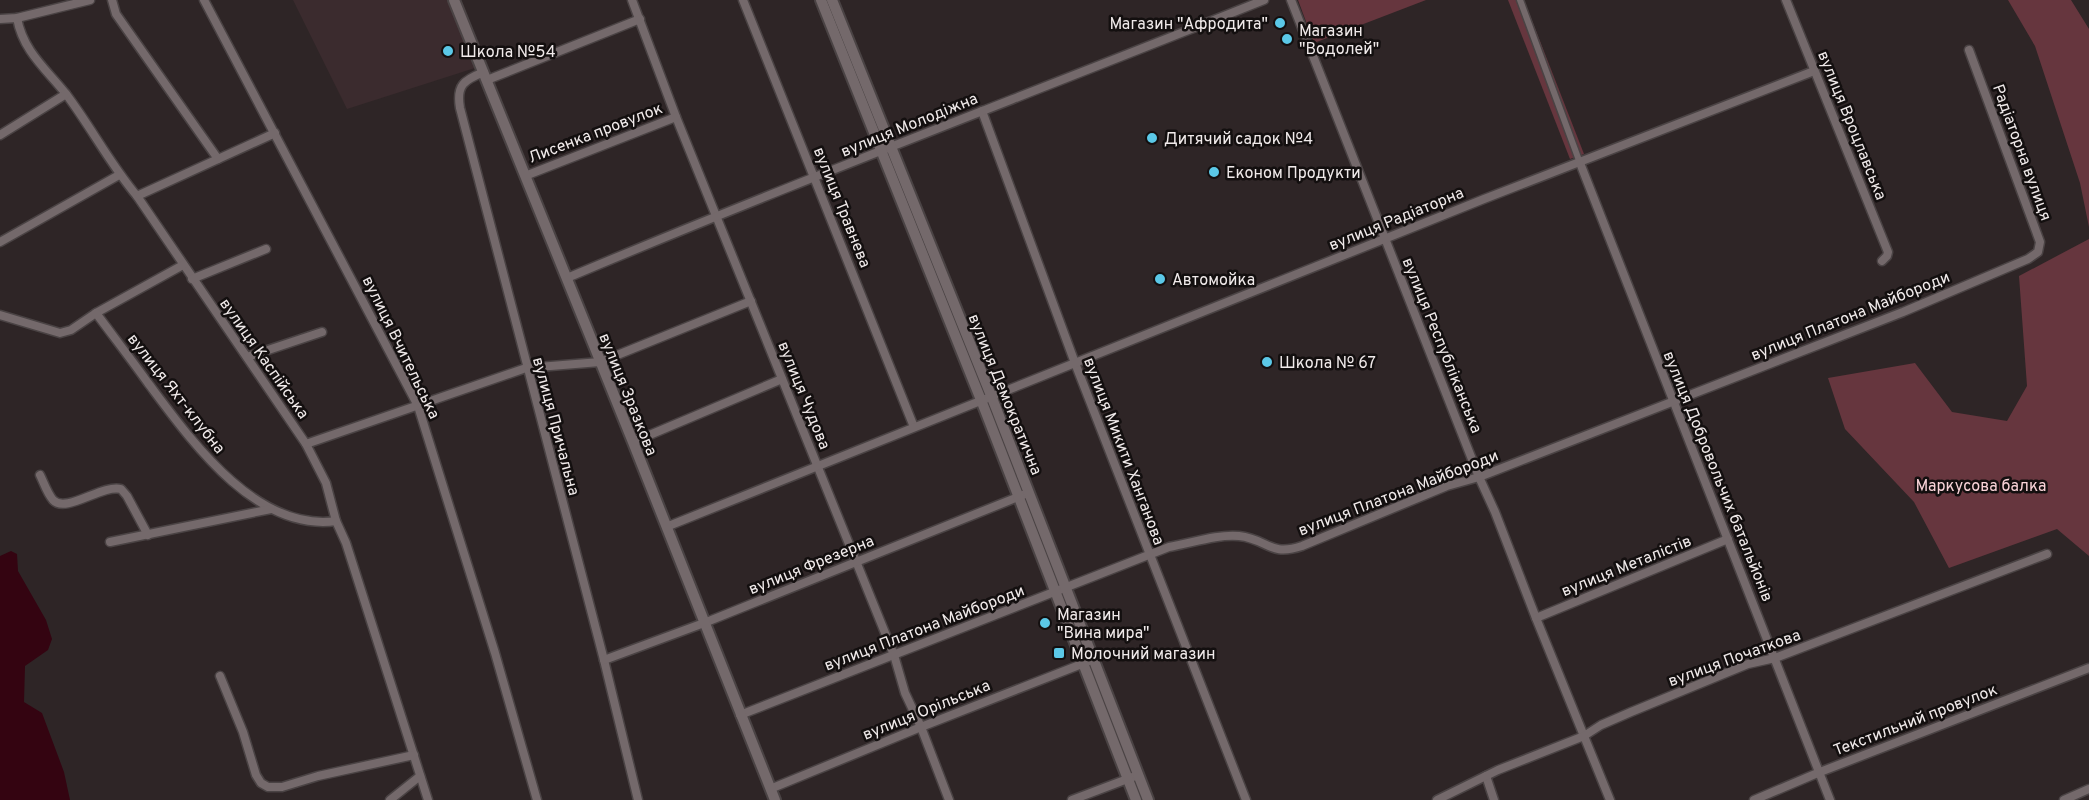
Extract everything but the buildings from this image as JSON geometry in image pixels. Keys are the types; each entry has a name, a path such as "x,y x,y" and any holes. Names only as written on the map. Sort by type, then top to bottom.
{"street":[{"path":"0,19 17,18 61,3 90,0"},
{"path":"112,0 116,14 218,159"},
{"name":"вулиця Вчительська","path":"204,0 418,406 495,653 537,800"},
{"name":"вулиця Зразкова","path":"454,0 633,442 774,800"},
{"name":"вулиця Чудова","path":"632,0 676,117 894,655 902,684 950,800"},
{"name":"вулиця Травнева","path":"743,0 914,427"},
{"name":"вулиця Демократична","path":"820,0 886,149"},
{"name":"вулиця Демократична","path":"832,0 886,149 986,398 1133,777 1148,800"},
{"name":"вулиця Молодіжна","path":"567,278 717,215 1264,0"},
{"name":"вулиця Республіканська","path":"1291,0 1479,477 1610,800"},
{"path":"1520,0 1580,163"},
{"name":"вулиця Вроцлавська","path":"1786,0 1888,252 1882,261"},
{"name":"вулиця Каспійська","path":"17,18 19,30 38,63 66,94 119,175 137,196 306,444 326,483 336,522 345,543 428,800"},
{"name":"вулиця Причальна","path":"638,800 604,660 526,368 458,99 461,85 466,80 485,76 640,19"},
{"name":"Радіаторна вулиця","path":"1970,50 2040,242 2038,252 2028,259"},
{"name":"вулиця Радіаторна","path":"666,527 1484,199 1814,71"},
{"path":"0,135 66,94"},
{"name":"вулиця Микити Ханганова","path":"982,111 1075,363 1246,800"},
{"name":"Лисенка провулок","path":"525,176 676,117"},
{"path":"137,196 275,133"},
{"name":"вулиця Добровольчих батальйонів","path":"1580,163 1830,800"},
{"path":"0,242 119,175"},
{"path":"192,279 266,249"},
{"name":"вулиця Платона Майбороди","path":"740,716 1169,547 1231,536 1249,538 1276,550 1288,551 1448,486 1479,477 1903,312 2028,259"},
{"path":"0,315 60,333 71,330 96,313 183,265"},
{"path":"306,444 526,368 600,362 751,301"},
{"name":"вулиця Яхт-клубна","path":"96,313 161,401 229,480 271,509 308,521 336,522"},
{"path":"246,357 322,332"},
{"path":"633,442 782,379"},
{"path":"39,475 51,497 60,504 85,498 104,489 121,489 148,535"},
{"name":"вулиця Фрезерна","path":"604,660 704,623 1024,495"},
{"path":"110,542 271,509"},
{"name":"вулиця Металістів","path":"1536,618 1728,539"},
{"name":"вулиця Початкова","path":"1437,800 1486,776 1584,736 1601,725 1748,664 1775,658 2047,554"},
{"name":"вулиця Орільська","path":"770,789 1088,662"},
{"name":"Текстильний провулок","path":"1754,800 1820,772 2089,668"},
{"path":"220,676 243,732 256,776 268,787 282,787 318,776 414,754"},
{"path":"390,800 420,776"},
{"path":"1486,776 1494,800"},
{"path":"1072,800 1133,777"},
{"name":"вулиця Демократична","path":"1133,777 1136,800"},
{"path":"2064,800 2076,797 2089,789"}],"shaded area":[{"path":"293,0 450,0 478,67 347,109"},
{"path":"11,551 17,554 18,571 46,620 52,639 48,650 25,666 24,702 42,713 64,772 70,800 0,800 0,556"}],"green space":[{"path":"1298,0 1426,0 1314,43"},
{"path":"1508,0 1524,0 1584,154 1570,159"},
{"path":"2008,0 2071,0 2089,29 2089,227 2080,183 2035,46"},
{"name":"Маркусова балка","path":"2089,239 2089,556 2057,529 1949,568 1914,502 1845,429 1828,378 1915,363 1952,412 2007,421 2027,386 2019,276"}],"place":[{"name":"Магазин \"Афродита\"","path":"1280,23"},
{"name":"Магазин \"Водолей\"","path":"1287,39"},
{"name":"Школа №54","path":"448,51"},
{"name":"Дитячий садок №4","path":"1152,138"},
{"name":"Економ Продукти","path":"1214,172"},
{"name":"Автомойка","path":"1160,279"},
{"name":"Школа № 67","path":"1267,362"},
{"name":"Магазин \"Вина мира\"","path":"1045,623"},
{"name":"Молочний магазин","path":"1059,653"}]}
